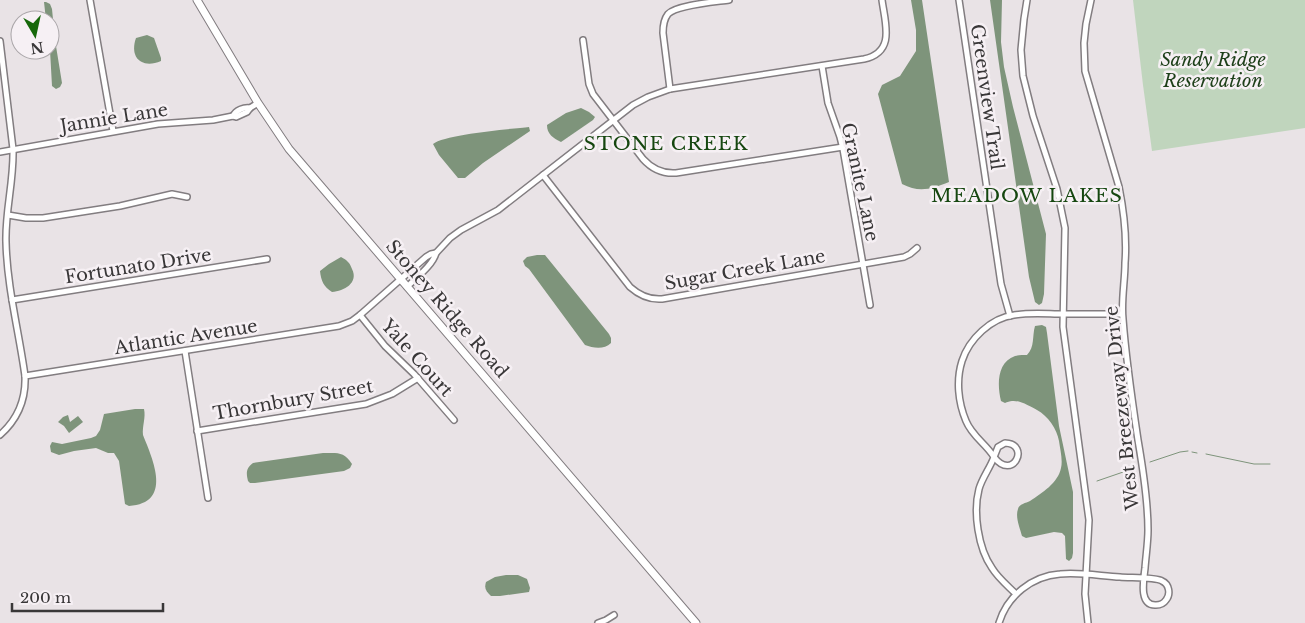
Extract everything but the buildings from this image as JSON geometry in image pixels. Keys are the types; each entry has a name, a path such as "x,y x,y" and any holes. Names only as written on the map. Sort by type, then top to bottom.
{"street":[{"path":"90,0 113,131"},
{"name":"Stoney Ridge Road","path":"196,0 288,149 696,623"},
{"path":"670,89 663,33 664,21 668,14 679,8 729,0"},
{"path":"407,286 434,260 436,253 450,238 498,210 641,100 670,89 870,58 880,52 885,44 886,35 882,0"},
{"name":"Greenview Trail","path":"959,0 1001,284 1010,316"},
{"path":"1027,0 1022,41 1022,70 1031,108 1057,189 1064,222 1063,332 1089,520 1085,594 1088,623"},
{"name":"West Breezeway Drive","path":"1016,594 1030,584 1047,576 1064,574 1086,575 1144,579 1158,580 1165,583 1169,591 1165,601 1155,605 1147,602 1143,596 1144,579 1148,535 1147,512 1144,476 1122,314 1126,250 1123,205 1115,171 1086,79 1084,34 1091,0"},
{"path":"583,40 591,92 647,164 657,170 666,173 676,173 843,147"},
{"path":"0,41 13,149 6,243 12,300 25,376 24,396 20,407 12,422 0,434"},
{"name":"Granite Lane","path":"822,66 828,103 843,147 870,305"},
{"name":"Jannie Lane","path":"0,152 166,123 213,120 233,116 235,112 245,107 250,108 258,103"},
{"name":"Sugar Creek Lane","path":"543,175 630,287 649,298 662,299 904,258 916,248"},
{"path":"8,215 43,218 120,206 172,194 187,197"},
{"name":"Atlantic Avenue","path":"25,376 334,328 348,323 360,315 430,254 436,253"},
{"name":"Fortunato Drive","path":"12,300 267,259"},
{"path":"999,623 1005,609 1016,594 992,569 985,556 977,516 978,496 982,482 994,457 998,448 1005,443 1014,445 1018,450 1018,457 1014,463 1004,466 994,457 975,436 965,420 958,387 958,377 963,358 971,343 980,333 990,325 1010,316 1026,314 1122,314"},
{"name":"Yale Court","path":"360,315 385,346 418,378 454,420"},
{"path":"185,351 208,498"},
{"name":"Thornbury Street","path":"198,431 366,404 392,394 418,378"},
{"path":"598,623 614,614"}],"green space":[{"name":"Sandy Ridge Reservation","path":"1133,0 1305,0 1305,128 1152,151"}],"shaded area":[{"path":"911,0 922,0 949,182 926,189 908,187 902,184 878,94 882,85 900,76 916,51 916,30"},
{"path":"990,0 1002,0 1001,42 1004,67 1046,234 1044,294 1042,303 1039,305 1035,302 1029,277"},
{"path":"44,2 46,2 50,4 52,10 45,10"},
{"path":"147,35 154,38 161,61 148,64 143,63 136,56 134,45 136,38"},
{"path":"51,60 58,60 62,83 56,89 52,86"},
{"path":"581,108 595,117 593,120 561,142 555,139 548,131 547,125 566,113"},
{"path":"529,127 530,131 483,163 465,178 458,178 439,155 433,144 451,137"},
{"path":"545,255 609,334 611,343 602,348 585,345 525,266 523,261 527,257"},
{"path":"341,257 350,265 354,278 345,288 332,292 323,283 320,271"},
{"path":"1042,325 1046,327 1059,426 1073,492 1073,553 1069,561 1066,559 1065,536 1062,533 1054,532 1026,538 1022,536 1017,519 1019,507 1044,491 1057,478 1062,465 1062,458 1056,432 1048,419 1041,413 1018,402 1011,401 1005,403 1001,401 1000,395 999,381 1005,363 1015,356 1027,355 1030,352 1035,326"},
{"path":"144,409 143,435 155,468 156,479 155,489 151,497 143,503 129,506 125,504 119,461 114,453 108,453 96,448 59,455 51,452 50,446 52,442 62,444 96,436 100,430 104,414"},
{"path":"68,415 70,422 78,416 83,422 69,433 58,422"},
{"path":"323,453 343,455 352,464 350,468 344,471 255,483 248,481 247,471 253,463"},
{"path":"518,575 527,579 530,588 529,592 491,596 486,590 486,582 495,577"}],"waterway":[{"path":"1150,462 1188,451"},
{"path":"1192,452 1197,453"},
{"path":"1206,454 1254,464 1270,464"},
{"path":"1097,481 1132,469"}],"district":[{"name":"STONE CREEK","path":"666,143"},
{"name":"MEADOW LAKES","path":"1027,195"}]}
